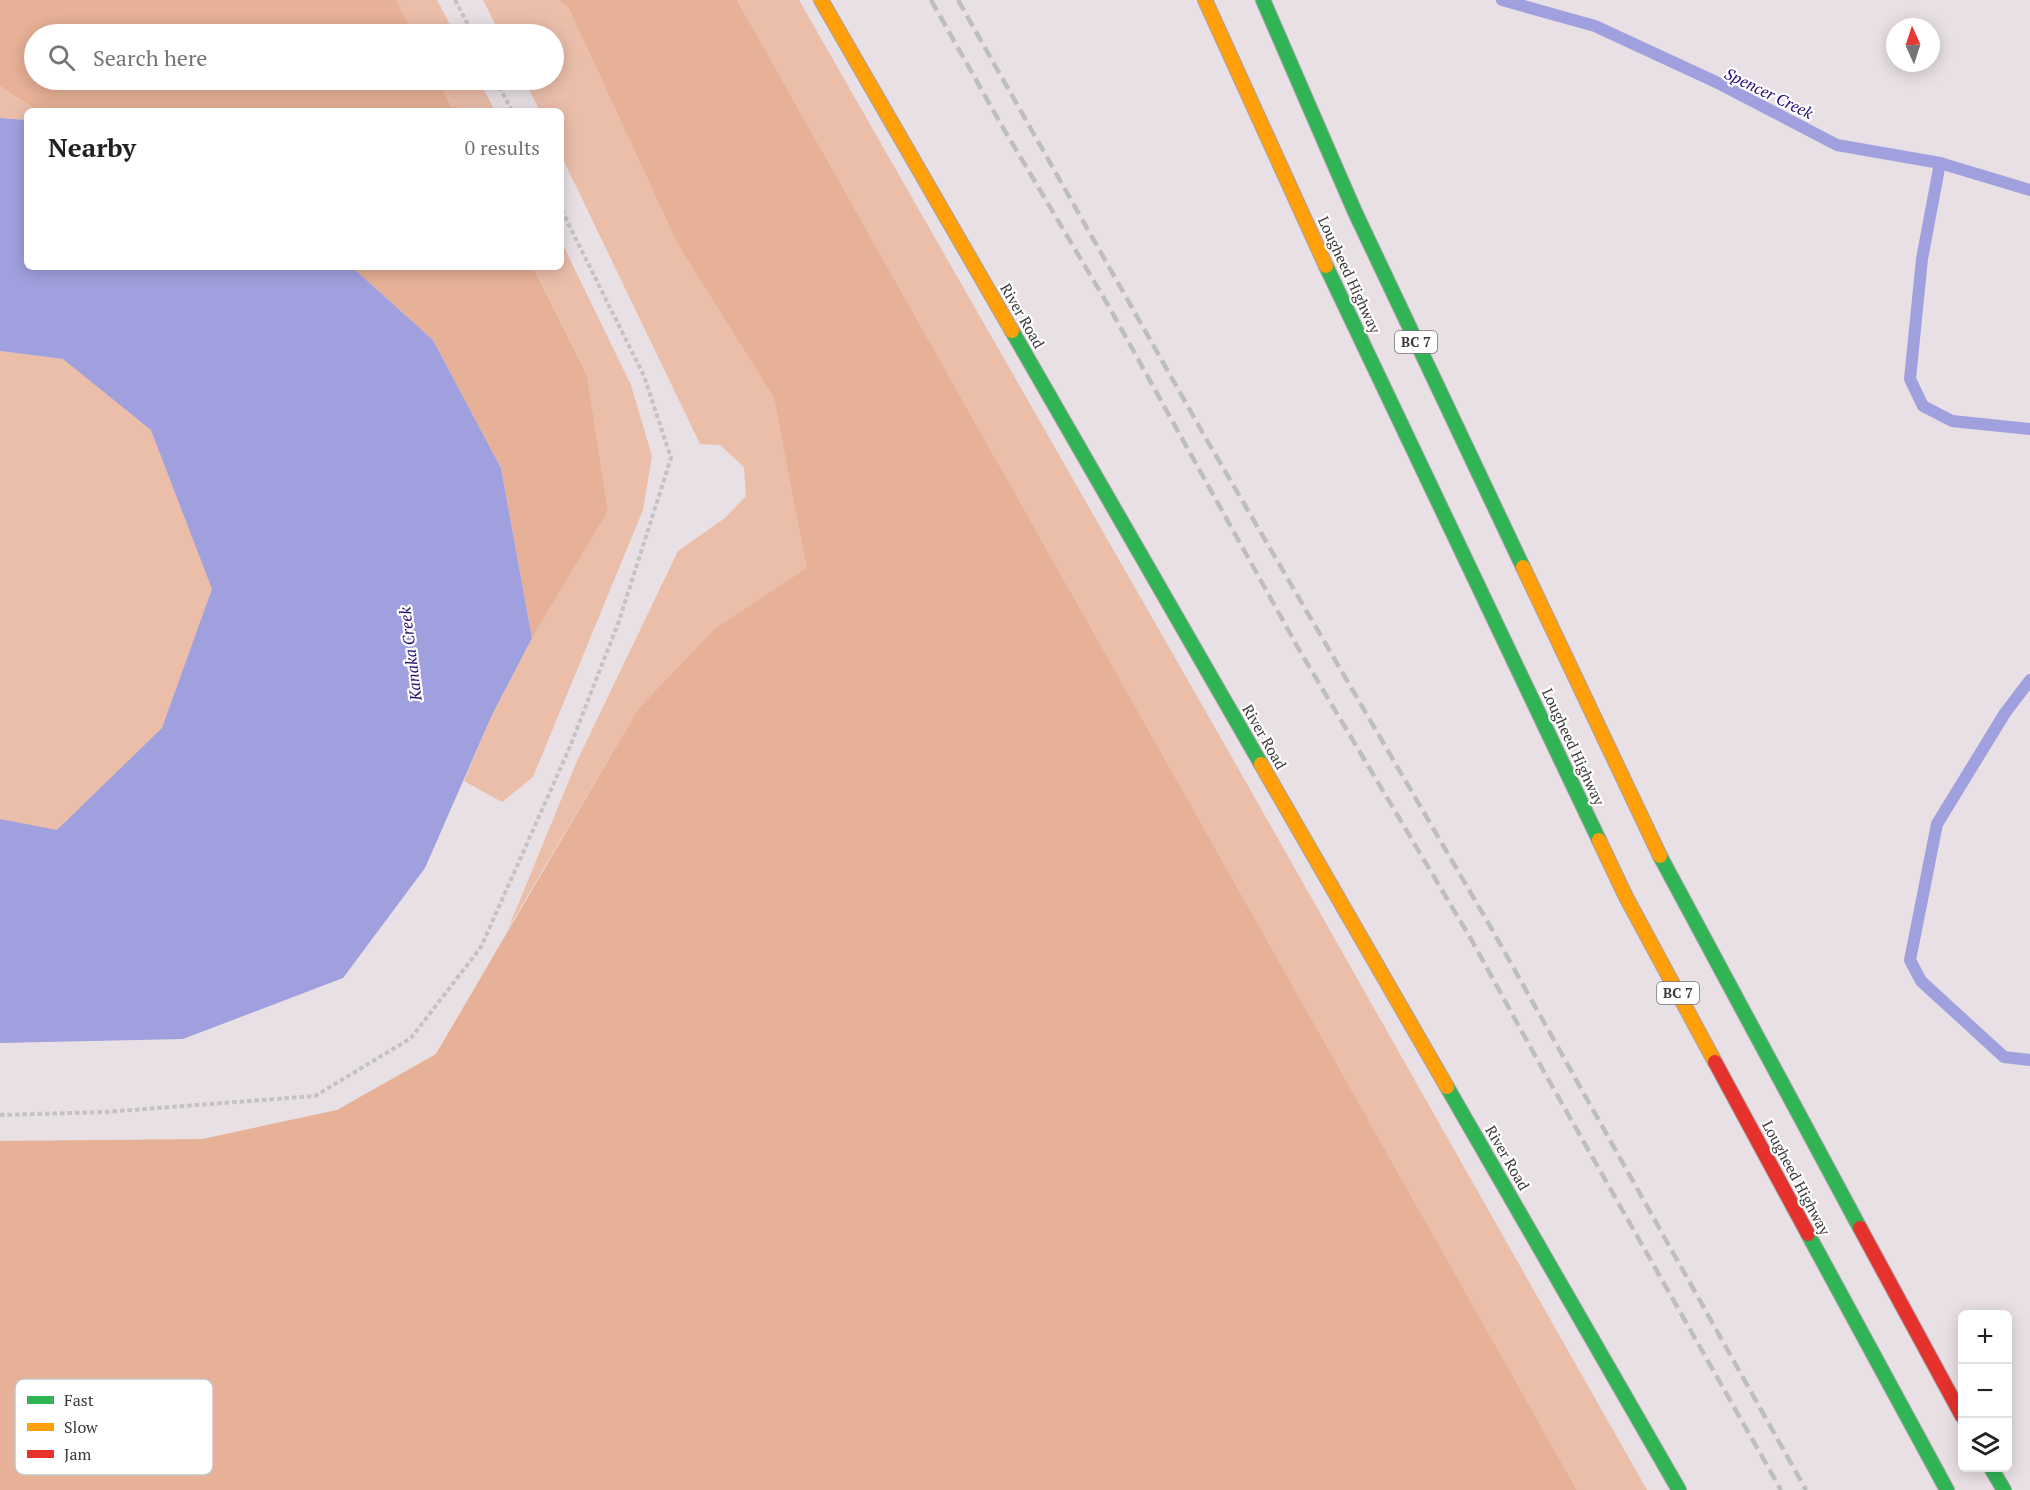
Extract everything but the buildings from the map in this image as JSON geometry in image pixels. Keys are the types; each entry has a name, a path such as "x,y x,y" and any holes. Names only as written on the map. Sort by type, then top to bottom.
{"main road":[{"name":"River Road","path":"821,0 1679,1490"},
{"name":"Lougheed Highway","path":"1205,0 1311,234 1626,897 1947,1490"},
{"name":"Lougheed Highway","path":"1263,0 1355,212 1668,874 1958,1409"},
{"path":"1994,1472 2004,1490"}],"path":[{"path":"455,0 468,24"},
{"path":"501,90 510,108"},
{"path":"0,1115 105,1112 315,1096 411,1038 481,946 574,738 619,621 671,458 644,376 564,215"}],"shaded area":[{"path":"0,0 396,0 409,24 24,24 24,90 442,90 452,108 33,108 0,86"},
{"path":"396,0 437,0 450,24 409,24"},
{"path":"483,0 559,0 568,7 678,245 774,398 808,568 714,629 638,709 508,929 577,761 678,551 725,518 746,496 744,467 720,445 700,444 564,161 564,108 538,108 529,90 564,90 564,24 495,24"},
{"path":"559,0 737,0 1577,1490 0,1490 0,1141 202,1139 337,1110 436,1054 638,709 714,629 807,568 774,398 678,245 568,7"},
{"path":"737,0 799,0 1647,1490 1577,1490"},
{"path":"0,86 33,108 24,108 24,120 0,118"},
{"path":"442,90 484,90 493,108 452,108"},
{"path":"564,247 631,385 652,456 643,510 533,777 502,802 464,781 492,715 532,638 608,511 587,375 534,270 564,270"},
{"path":"355,270 534,270 587,375 608,511 532,638 501,468 433,340"},
{"path":"0,351 63,359 167,401 323,591 0,884"}],"water":[{"name":"Kanaka Creek","path":"0,118 24,120 24,270 355,270 433,340 501,468 532,638 492,715 425,868 343,978 183,1039 0,1043 0,819 57,830 162,728 212,589 151,430 63,359 0,351"}],"waterway":[{"name":"Spencer Creek","path":"1502,0 1595,26 1716,82 1837,145 1940,163 2030,190"},
{"path":"1940,163 1922,259 1910,379 1923,406 1952,421 2030,429"},
{"path":"2030,680 2005,713 1937,824 1910,960 1921,981 2004,1057 2030,1060"}],"railway":[{"path":"931,0 1002,126 1108,305 1301,653 1471,939 1781,1490"},
{"path":"958,0 1204,435 1490,926 1806,1490"}],"traffic: fast":[{"path":"1263,0 1355,212 1523,567"},
{"path":"1326,266 1599,840"},
{"path":"1012,331 1261,764"},
{"path":"1660,856 1860,1228"},
{"path":"1447,1087 1679,1490"},
{"path":"1808,1234 1947,1490"},
{"path":"1993,1472 2004,1490"}],"traffic: slow":[{"path":"821,0 1012,331"},
{"path":"1205,0 1326,266"},
{"path":"1523,567 1660,856"},
{"path":"1261,764 1447,1087"},
{"path":"1599,840 1626,897 1715,1062"}],"traffic: jam":[{"path":"1715,1062 1808,1234"},
{"path":"1860,1228 1958,1409"}]}
